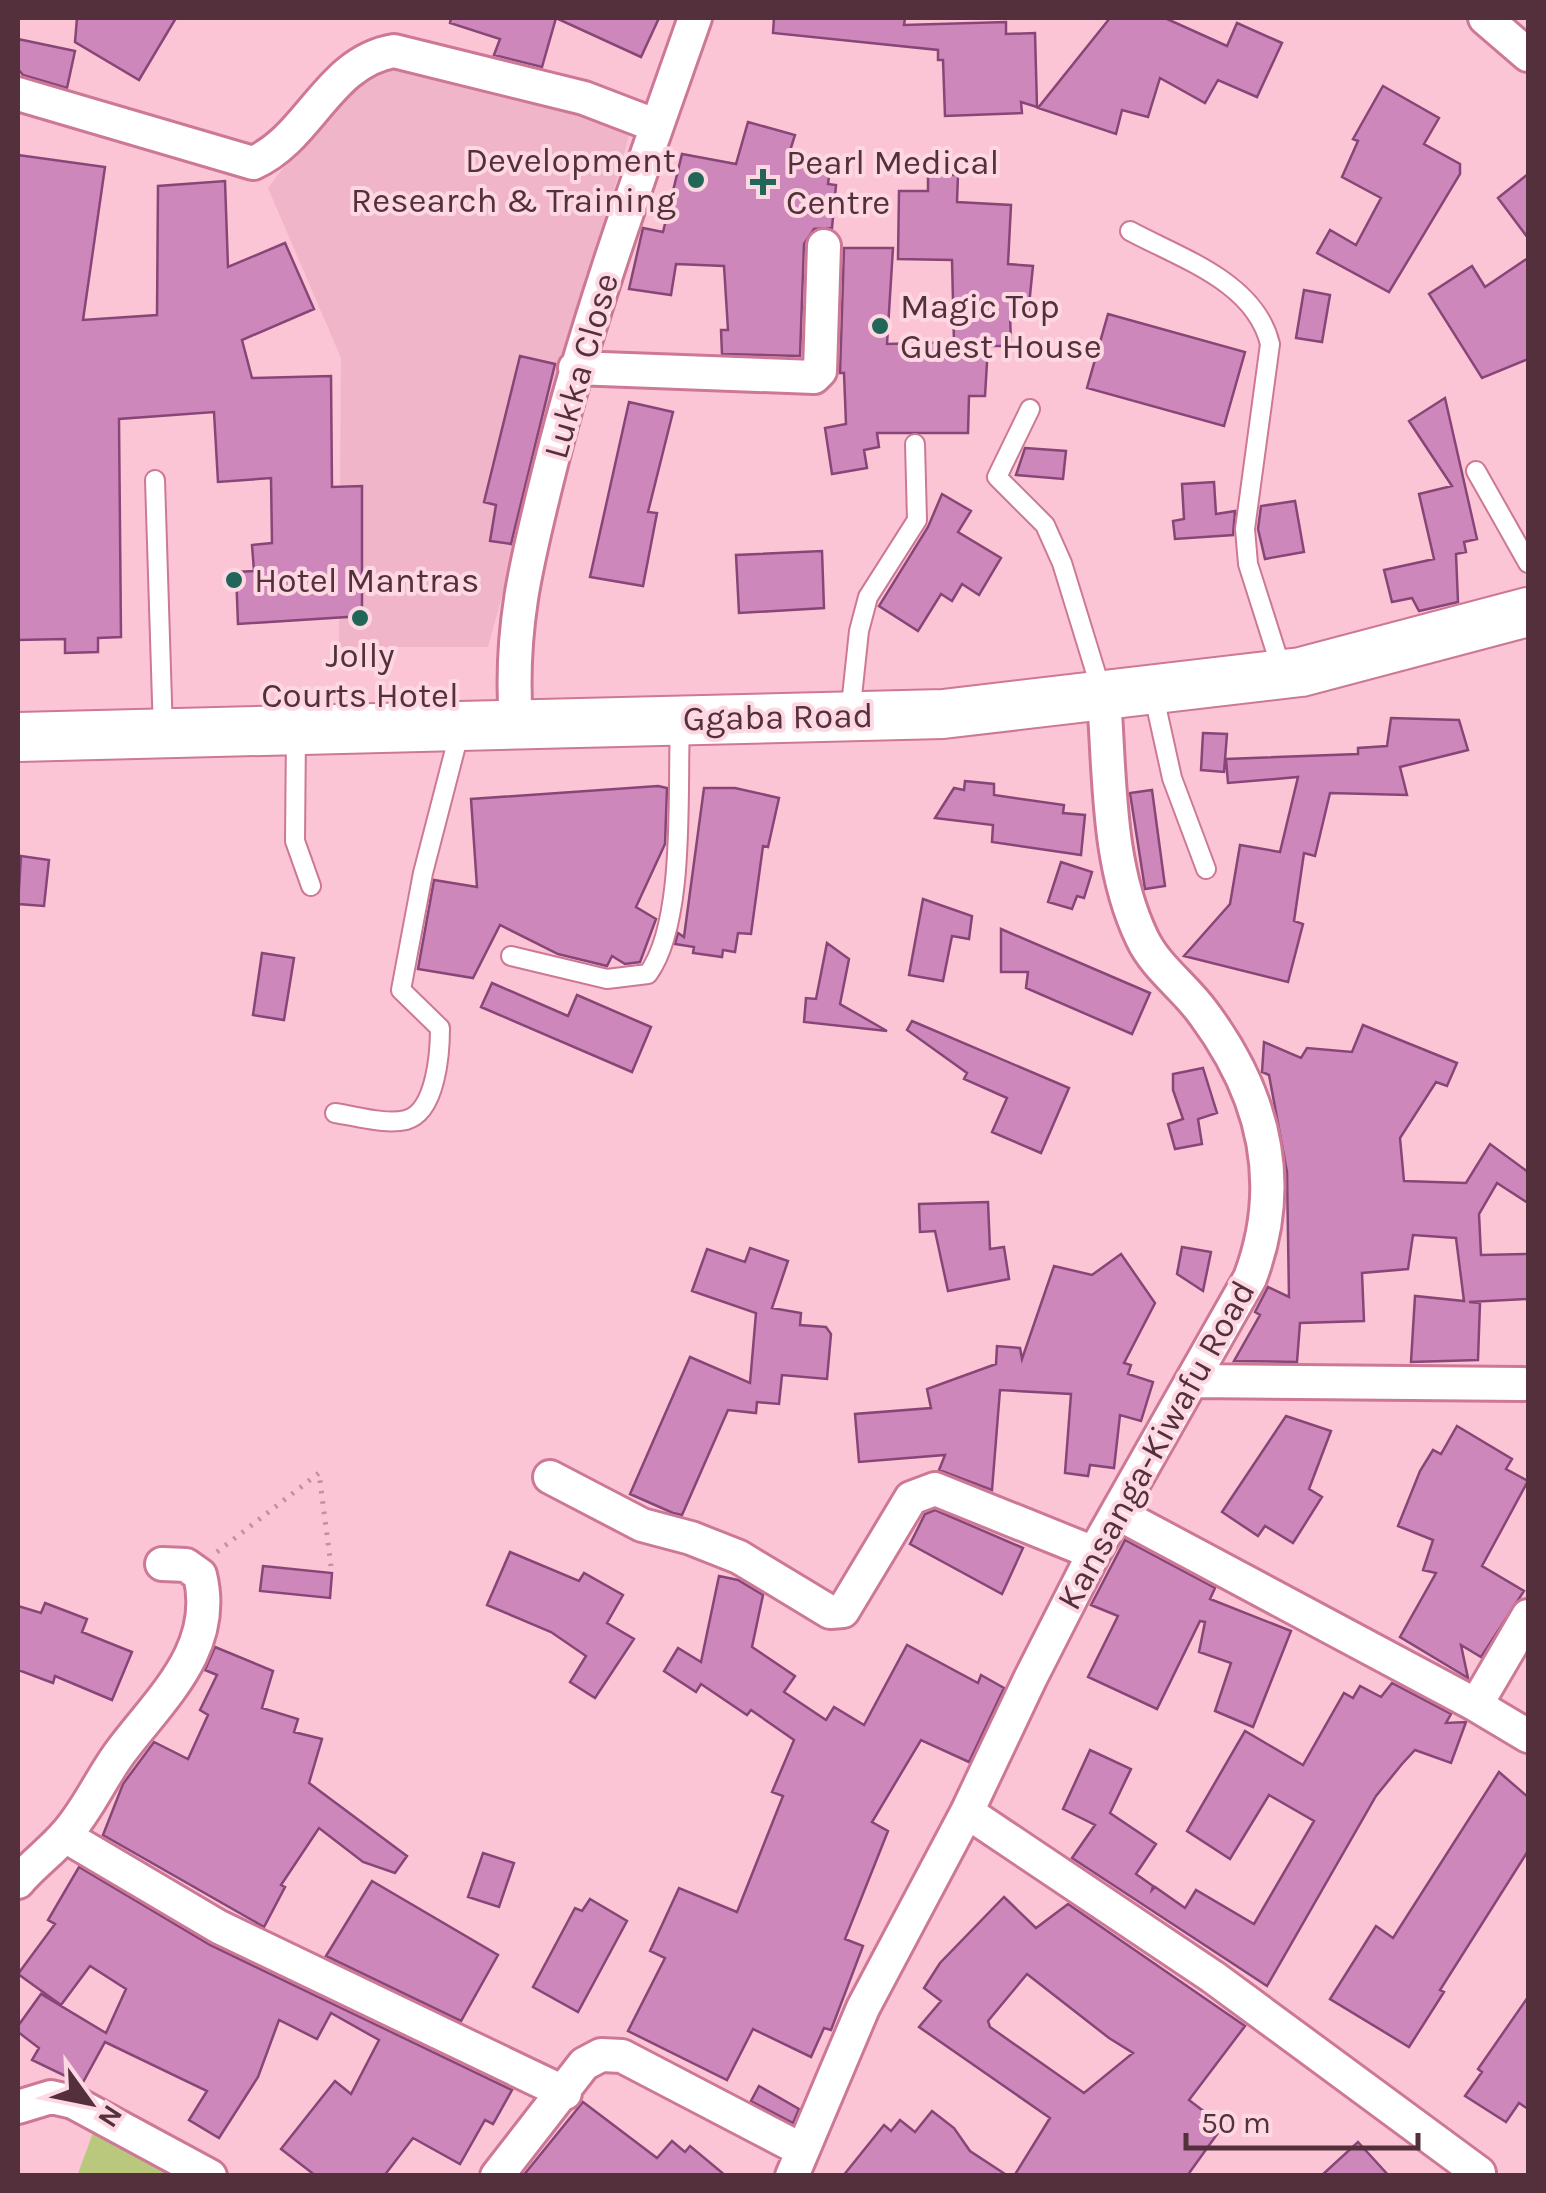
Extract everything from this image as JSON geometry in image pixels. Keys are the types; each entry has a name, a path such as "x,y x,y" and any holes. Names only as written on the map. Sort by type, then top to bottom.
{"main road":[{"name":"Ggaba Road","path":"18,737 943,714 1283,675 1528,612"}],"street":[{"name":"Lukka Close","path":"516,723 512,659 522,582 575,368 695,18"},
{"path":"1484,18 1528,55"},
{"path":"18,94 253,163 267,157 330,88 363,61 394,51 584,98 657,126"},
{"path":"575,368 814,377 820,372 824,246"},
{"name":"Kansanga-Kiwafu Road","path":"797,2163 872,1990 967,1812 1094,1554 1250,1278 1266,1238 1266,1157 1254,1101 1228,1050 1142,939 1130,906 1114,841 1104,698"},
{"path":"1193,1381 1523,1384"},
{"path":"550,1476 642,1526 691,1538 739,1557 830,1612 844,1611 912,1498 924,1491 934,1489 1094,1554"},
{"path":"1117,1514 1528,1736"},
{"path":"18,1882 65,1836 108,1768 173,1689 196,1644 205,1604 200,1575 194,1569 162,1564"},
{"path":"1476,1705 1528,1616"},
{"path":"967,1812 1213,1977 1478,2173"},
{"path":"65,1836 219,1927 565,2093"},
{"path":"497,2176 584,2064 601,2055 622,2056 797,2163"},
{"path":"18,2107 51,2097 73,2102 210,2176"}],"lane":[{"path":"1130,232 1242,292 1266,325 1270,344 1245,529 1248,564 1283,675"},
{"path":"1030,409 997,478 1045,525 1062,563 1104,698"},
{"path":"850,716 859,631 868,596 917,520 916,444"},
{"path":"1476,470 1528,564"},
{"path":"155,480 163,734"},
{"path":"1153,692 1172,778 1206,869"},
{"path":"511,956 607,979 648,974 664,952 672,902 680,719"},
{"path":"335,1113 395,1121 410,1119 424,1106 440,1056 440,1028 401,990 423,872 462,725"},
{"path":"296,730 295,841 312,886"}],"path":[{"path":"194,1569 320,1473 332,1566"}],"shaded area":[{"path":"412,57 588,95 630,132 488,647 339,647 341,358 268,188 338,95"}],"green space":[{"path":"93,2133 177,2173 77,2176"}],"building":[{"path":"77,18 176,18 139,80 75,42"},
{"path":"451,18 556,18 542,67 494,55 500,39 450,23"},
{"path":"556,18 659,18 641,57"},
{"path":"774,18 905,18 904,25 1006,22 1006,34 1035,33 1037,107 1021,102 1022,113 945,116 943,60 938,60 938,50 773,33"},
{"path":"1110,18 1165,18 1227,46 1237,23 1282,43 1257,97 1218,80 1205,103 1160,78 1148,117 1122,110 1116,134 1038,108"},
{"path":"18,39 75,51 67,88 23,75 18,69"},
{"path":"1383,86 1439,118 1424,144 1460,164 1460,174 1389,292 1317,253 1330,230 1356,245 1381,198 1342,177 1358,141 1353,139"},
{"path":"748,122 795,135 788,157 831,161 828,184 836,185 832,228 814,229 804,244 800,356 722,354 721,330 728,330 724,266 676,264 671,295 629,289 643,228 663,232 682,154 736,164"},
{"path":"18,155 105,167 83,320 157,315 158,186 225,181 228,267 285,243 314,309 242,340 252,378 331,376 332,487 362,486 362,616 238,624 236,572 254,571 252,545 272,543 271,478 218,482 214,412 119,419 121,637 98,638 98,652 65,653 65,639 18,640"},
{"path":"1528,174 1528,238 1498,198"},
{"path":"928,175 958,175 957,202 1011,205 1008,264 1033,266 1028,315 1010,312 1011,346 988,346 985,396 969,396 968,433 877,433 879,447 864,450 867,468 832,474 825,428 846,424 844,373 840,373 844,248 893,248 887,344 954,342 952,260 898,259 899,191 928,191"},
{"path":"1528,258 1528,359 1482,378 1429,294 1472,266 1485,287"},
{"path":"1304,290 1330,295 1322,342 1296,338"},
{"path":"1108,314 1245,352 1224,426 1087,388"},
{"path":"520,356 555,364 511,544 490,541 496,505 484,502"},
{"path":"1445,398 1477,539 1464,542 1466,552 1456,554 1458,602 1419,611 1412,598 1392,602 1384,570 1434,559 1419,494 1452,486 1409,421"},
{"path":"629,402 673,412 648,512 657,513 643,586 590,577"},
{"path":"1025,448 1066,451 1063,479 1016,475"},
{"path":"1214,482 1216,514 1235,511 1233,535 1175,539 1173,521 1184,519 1182,484"},
{"path":"942,494 971,511 958,532 1001,558 979,595 962,584 952,601 941,594 918,631 879,606 928,527"},
{"path":"1295,501 1304,552 1265,559 1258,529 1261,506"},
{"path":"822,551 824,608 739,613 736,555"},
{"path":"1391,718 1459,720 1468,750 1400,767 1407,795 1330,793 1315,856 1304,853 1294,921 1303,924 1288,982 1184,956 1230,904 1240,845 1280,852 1298,777 1228,783 1226,759 1358,754 1358,748 1387,746"},
{"path":"1203,733 1227,734 1224,772 1201,770"},
{"path":"965,781 994,784 994,795 1064,805 1063,813 1085,815 1081,855 992,842 993,825 935,818 954,788 964,790"},
{"path":"667,788 665,844 636,907 656,919 640,962 625,964 612,956 607,966 558,954 500,925 473,978 418,969 434,880 477,887 471,799"},
{"path":"704,788 735,788 779,798 768,847 763,846 751,934 738,933 735,952 723,950 722,957 693,953 694,947 675,944 678,933 684,937"},
{"path":"1152,790 1165,886 1145,889 1130,793"},
{"path":"21,856 49,860 44,906 18,904"},
{"path":"1061,862 1092,872 1084,898 1077,896 1072,909 1048,902"},
{"path":"923,899 972,916 969,939 952,936 943,981 909,975"},
{"path":"1001,929 1150,993 1132,1034 1026,988 1028,972 1001,972"},
{"path":"827,943 849,959 840,1004 887,1031 804,1022 806,998 816,999"},
{"path":"262,953 294,958 284,1020 253,1015"},
{"path":"492,983 568,1016 577,995 651,1027 632,1072 481,1007"},
{"path":"912,1021 1069,1088 1041,1153 992,1132 1007,1098 964,1079 967,1073 907,1030"},
{"path":"1363,1025 1457,1063 1447,1086 1436,1082 1400,1138 1404,1181 1466,1183 1490,1144 1528,1172 1528,1203 1497,1183 1479,1214 1481,1255 1528,1254 1528,1299 1469,1302 1480,1303 1478,1360 1411,1362 1415,1296 1464,1301 1456,1238 1413,1235 1408,1269 1362,1273 1364,1321 1300,1323 1297,1362 1234,1361 1260,1315 1255,1312 1268,1287 1289,1297 1287,1172 1269,1075 1262,1072 1264,1042 1301,1058 1307,1048 1352,1052"},
{"path":"1203,1068 1217,1113 1198,1119 1202,1144 1175,1149 1168,1124 1183,1119 1173,1090 1173,1074"},
{"path":"988,1202 990,1249 1004,1247 1009,1279 948,1291 935,1231 920,1232 919,1204"},
{"path":"1182,1247 1211,1252 1203,1291 1177,1274"},
{"path":"750,1248 788,1261 772,1308 801,1313 800,1325 826,1327 831,1334 827,1379 782,1375 779,1404 757,1402 756,1413 728,1410 682,1515 673,1513 630,1494 690,1357 750,1383 756,1313 692,1291 707,1249 745,1262"},
{"path":"1121,1254 1155,1303 1124,1363 1131,1365 1128,1374 1153,1382 1141,1421 1120,1415 1114,1468 1090,1465 1088,1476 1065,1473 1071,1394 1000,1390 992,1490 939,1470 945,1455 859,1462 855,1414 931,1408 927,1389 996,1364 997,1346 1020,1348 1022,1359 1054,1266 1092,1275"},
{"path":"1286,1416 1331,1431 1309,1489 1322,1497 1293,1543 1265,1526 1258,1536 1222,1512"},
{"path":"1457,1426 1512,1459 1506,1469 1528,1481 1482,1566 1524,1591 1481,1657 1461,1645 1468,1678 1400,1637 1436,1573 1423,1570 1433,1540 1398,1526 1420,1471 1433,1450 1441,1454"},
{"path":"935,1510 1023,1548 1002,1594 910,1544 925,1514"},
{"path":"1125,1540 1215,1588 1210,1599 1291,1631 1253,1727 1215,1711 1231,1663 1199,1652 1205,1622 1200,1621 1157,1709 1088,1677 1118,1616 1091,1605"},
{"path":"510,1552 579,1581 584,1573 623,1595 607,1623 634,1639 595,1698 570,1682 586,1656 551,1632 487,1605"},
{"path":"263,1566 332,1573 330,1598 260,1591"},
{"path":"719,1576 738,1580 763,1595 752,1647 795,1676 784,1692 826,1720 834,1707 864,1725 907,1645 978,1683 981,1675 1004,1688 969,1762 921,1740 872,1822 888,1831 845,1939 863,1946 831,2030 824,2028 811,2057 753,2029 727,2080 628,2031 665,1958 650,1951 679,1888 737,1912 783,1796 772,1792 794,1740 751,1710 747,1715 701,1684 696,1692 664,1671 678,1648 701,1662"},
{"path":"45,1603 87,1619 82,1632 132,1652 112,1700 55,1676 53,1683 18,1670 18,1606 41,1613"},
{"path":"215,1647 273,1671 262,1708 298,1719 294,1732 322,1739 309,1783 407,1856 395,1873 363,1862 319,1828 281,1885 285,1887 264,1927 103,1835 123,1784 154,1742 188,1759 208,1715 200,1710 217,1675 205,1670"},
{"path":"1392,1683 1451,1714 1446,1723 1466,1722 1451,1763 1415,1750 1402,1764 1376,1796 1267,1986 1072,1858 1095,1825 1063,1809 1090,1750 1131,1769 1110,1813 1156,1844 1136,1874 1153,1886 1152,1890 1155,1887 1185,1908 1196,1890 1254,1924 1314,1821 1269,1795 1230,1859 1187,1831 1245,1731 1303,1765 1344,1693 1353,1698 1360,1686 1381,1697"},
{"path":"1499,1772 1528,1797 1528,1851 1440,1990 1444,1992 1409,2047 1330,1999 1376,1926 1393,1938"},
{"path":"483,1853 514,1863 499,1907 468,1897"},
{"path":"79,1867 210,1945 512,2090 493,2124 485,2120 460,2164 413,2138 384,2176 316,2176 281,2149 335,2081 351,2094 379,2040 331,2013 317,2039 279,2020 258,2077 219,2138 189,2120 207,2091 105,2042 82,2084 32,2060 39,2048 18,2032 18,2026 41,1994 106,2033 126,1989 90,1966 61,2005 18,1974 55,1924 48,1920"},
{"path":"372,1881 498,1955 461,2021 326,1956"},
{"path":"1004,1897 1036,1928 1068,1904 1245,2026 1189,2100 1223,2126 1187,2176 1014,2176 1050,2118 919,2027 941,2001 924,1988 940,1963","holes":["1027,1974 1133,2053 1084,2093 990,2027 988,2021"]},
{"path":"590,1899 627,1921 578,2012 533,1987 575,1908 582,1911"},
{"path":"1528,1997 1528,2109 1519,2103 1506,2122 1465,2096 1482,2072 1478,2069"},
{"path":"759,2086 799,2109 793,2123 751,2101"},
{"path":"583,2102 657,2158 672,2141 685,2152 690,2146 726,2176 523,2176"},
{"path":"932,2111 954,2128 970,2151 1008,2176 843,2176 884,2125 891,2131 900,2120 915,2132"},
{"path":"1358,2142 1389,2176 1321,2176"}],"place":[{"name":"Development Research & Training","path":"696,180"},
{"name":"Pearl Medical Centre","path":"763,182"},
{"name":"Magic Top Guest House","path":"880,326"},
{"name":"Hotel Mantras","path":"234,580"},
{"name":"Jolly Courts Hotel","path":"360,618"}]}
